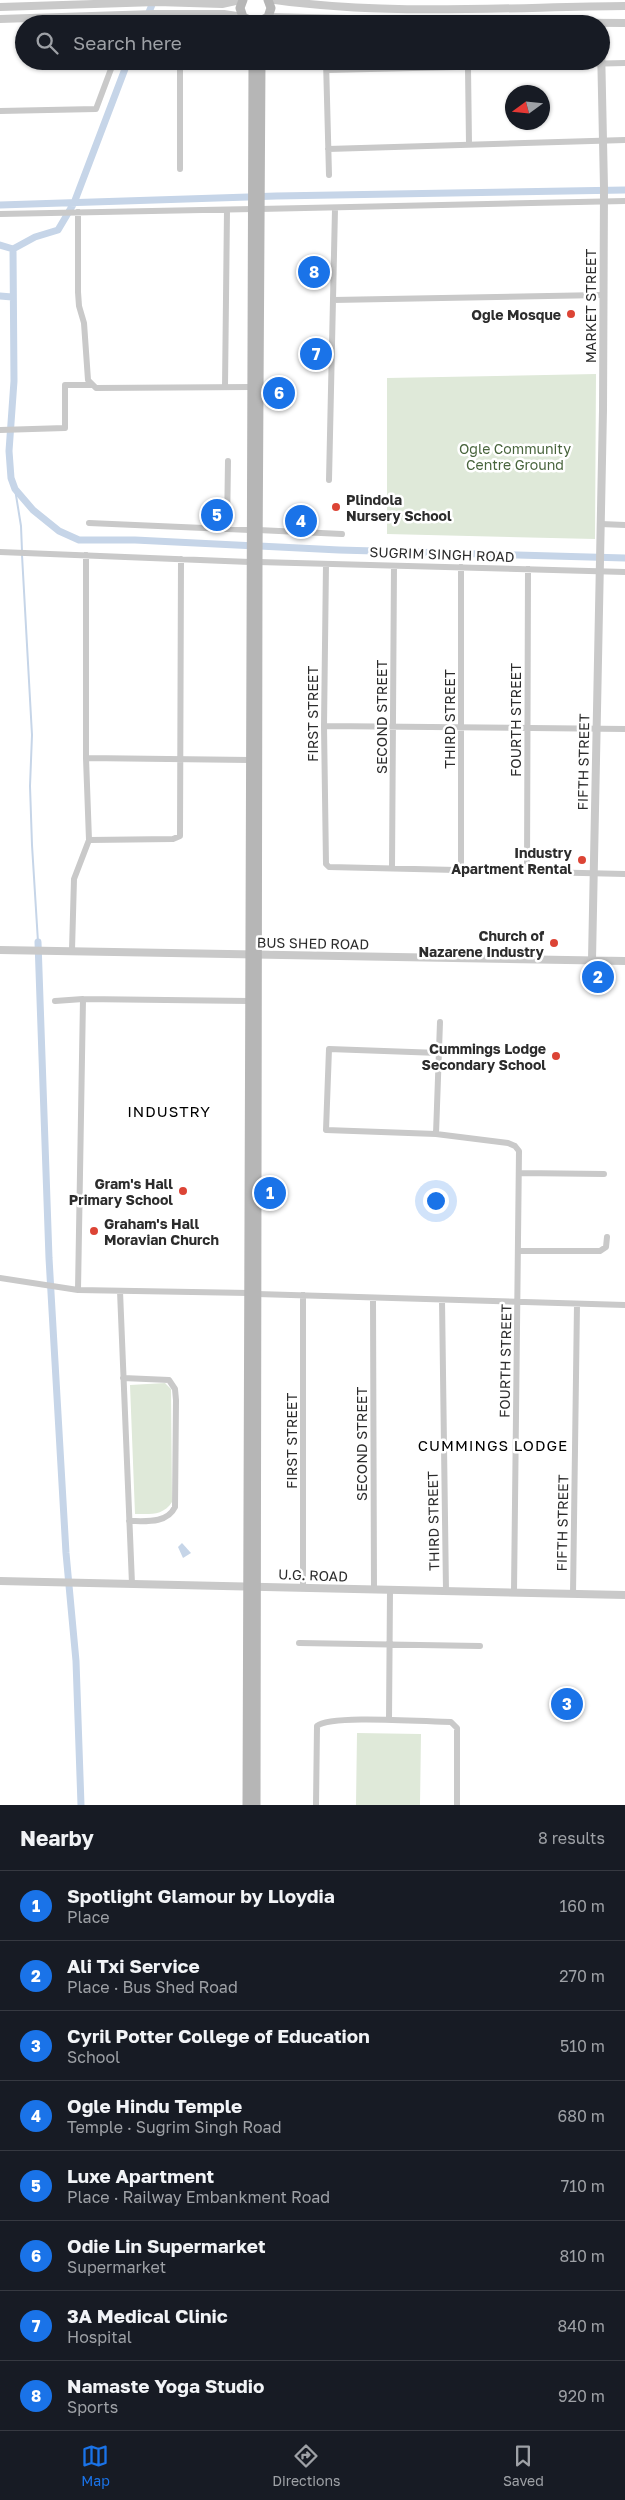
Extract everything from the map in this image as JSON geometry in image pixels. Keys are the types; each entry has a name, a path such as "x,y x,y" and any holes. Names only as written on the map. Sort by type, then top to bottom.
{"main road":[{"path":"241,0 240,8 245,15"},
{"path":"268,0 271,8 268,15"},
{"path":"247,1805 248,1586 253,1294 256,202 253,70"},
{"path":"254,531 251,387 261,70"},
{"path":"254,561 250,760 254,955 249,1001 258,1586 256,1805"}],"street":[{"path":"0,7 157,2 222,4 241,0"},
{"path":"275,0 337,7 466,9 620,4"},
{"path":"130,15 228,15"},
{"path":"0,19 15,19"},
{"path":"610,24 625,23"},
{"path":"610,64 625,63"},
{"path":"0,111 96,109 111,70"},
{"path":"180,70 180,169"},
{"path":"326,70 329,176"},
{"path":"468,70 469,144"},
{"name":"MARKET STREET","path":"598,568 601,524 604,199 602,70"},
{"path":"328,149 625,140"},
{"path":"0,214 227,210 256,202 335,209 604,199 625,201"},
{"path":"329,480 335,209"},
{"path":"225,387 227,210"},
{"path":"78,212 79,306 84,323 88,380 92,385 96,388 251,387"},
{"path":"333,300 602,295"},
{"path":"1,430 65,428 65,385 92,385"},
{"path":"227,529 228,461"},
{"path":"88,523 342,534"},
{"path":"601,524 625,525"},
{"name":"SUGRIM SINGH ROAD","path":"2,552 394,566 528,569 598,568 625,572"},
{"path":"72,950 74,879 89,840 86,758 86,554"},
{"path":"89,840 173,839 179,837 181,833 181,559"},
{"name":"FIRST STREET","path":"326,564 324,726 326,864 329,867 392,868"},
{"name":"SECOND STREET","path":"392,868 394,566"},
{"name":"THIRD STREET","path":"461,567 461,870"},
{"name":"FIFTH STREET","path":"592,960 598,568"},
{"name":"FOURTH STREET","path":"527,872 528,569"},
{"path":"324,726 625,729"},
{"path":"86,758 250,760"},
{"path":"392,868 625,874"},
{"name":"BUS SHED ROAD","path":"0,950 625,961"},
{"path":"78,1290 83,999"},
{"path":"56,1001 83,999 249,1001"},
{"path":"439,1053 329,1049 326,1130 436,1134 439,1053 440,1022"},
{"name":"FOURTH STREET","path":"436,1134 508,1143 518,1148 520,1159 514,1592"},
{"path":"520,1173 604,1174"},
{"path":"519,1251 600,1251 606,1247 607,1237"},
{"path":"0,1278 66,1286 78,1290 625,1305"},
{"path":"120,1291 132,1584"},
{"name":"FIRST STREET","path":"303,1295 303,1588"},
{"name":"SECOND STREET","path":"373,1298 374,1589"},
{"name":"THIRD STREET","path":"442,1300 446,1591"},
{"name":"FIFTH STREET","path":"573,1594 577,1304"},
{"path":"123,1378 169,1380 175,1389 176,1400 175,1507 168,1515 159,1520 129,1521"},
{"name":"U.G. ROAD","path":"0,1580 60,1583 625,1595"},
{"path":"389,1720 390,1590"},
{"path":"299,1643 480,1646"},
{"path":"316,1805 317,1726 327,1721 389,1720 450,1722 457,1728 457,1805"}],"green space":[{"name":"Ogle Community Centre Ground","path":"596,374 595,539 387,534 387,378"},
{"path":"165,1383 171,1389 172,1502 165,1510 160,1512 135,1514 130,1385"},
{"path":"357,1733 421,1734 420,1805 356,1805"}],"water":[{"path":"182,1543 191,1553 183,1558 178,1547"}],"waterway":[{"path":"148,15 154,0"},
{"path":"0,245 13,249 35,237 58,230 74,203 125,70"},
{"path":"0,205 276,196 625,190"},
{"path":"13,249 14,381 9,451 11,478 15,489 33,510 59,531 79,540 135,540 339,550 625,558"},
{"path":"0,296 12,297"},
{"path":"15,489 21,526 22,551"},
{"path":"22,555 32,735 30,786 38,942"},
{"path":"38,942 49,1258 66,1553 76,1661 81,1805"}],"place":[{"name":"Namaste Yoga Studio","path":"314,272"},
{"name":"Ogle Mosque","path":"571,314"},
{"name":"3A Medical Clinic","path":"316,354"},
{"name":"Odie Lin Supermarket","path":"279,393"},
{"name":"Plindola Nursery School","path":"336,507"},
{"name":"Luxe Apartment","path":"217,515"},
{"name":"Ogle Hindu Temple","path":"301,521"},
{"name":"Industry Apartment Rental","path":"582,860"},
{"name":"Church of Nazarene Industry","path":"554,943"},
{"name":"Ali Txi Service","path":"598,977"},
{"name":"Cummings Lodge Secondary School","path":"556,1056"},
{"name":"Gram's Hall Primary School","path":"183,1191"},
{"name":"Spotlight Glamour by Lloydia","path":"270,1193"},
{"name":"Graham's Hall Moravian Church","path":"94,1231"},
{"name":"Cyril Potter College of Education","path":"567,1704"}],"district":[{"name":"INDUSTRY","path":"169,1111"},
{"name":"CUMMINGS LODGE","path":"493,1445"}]}
